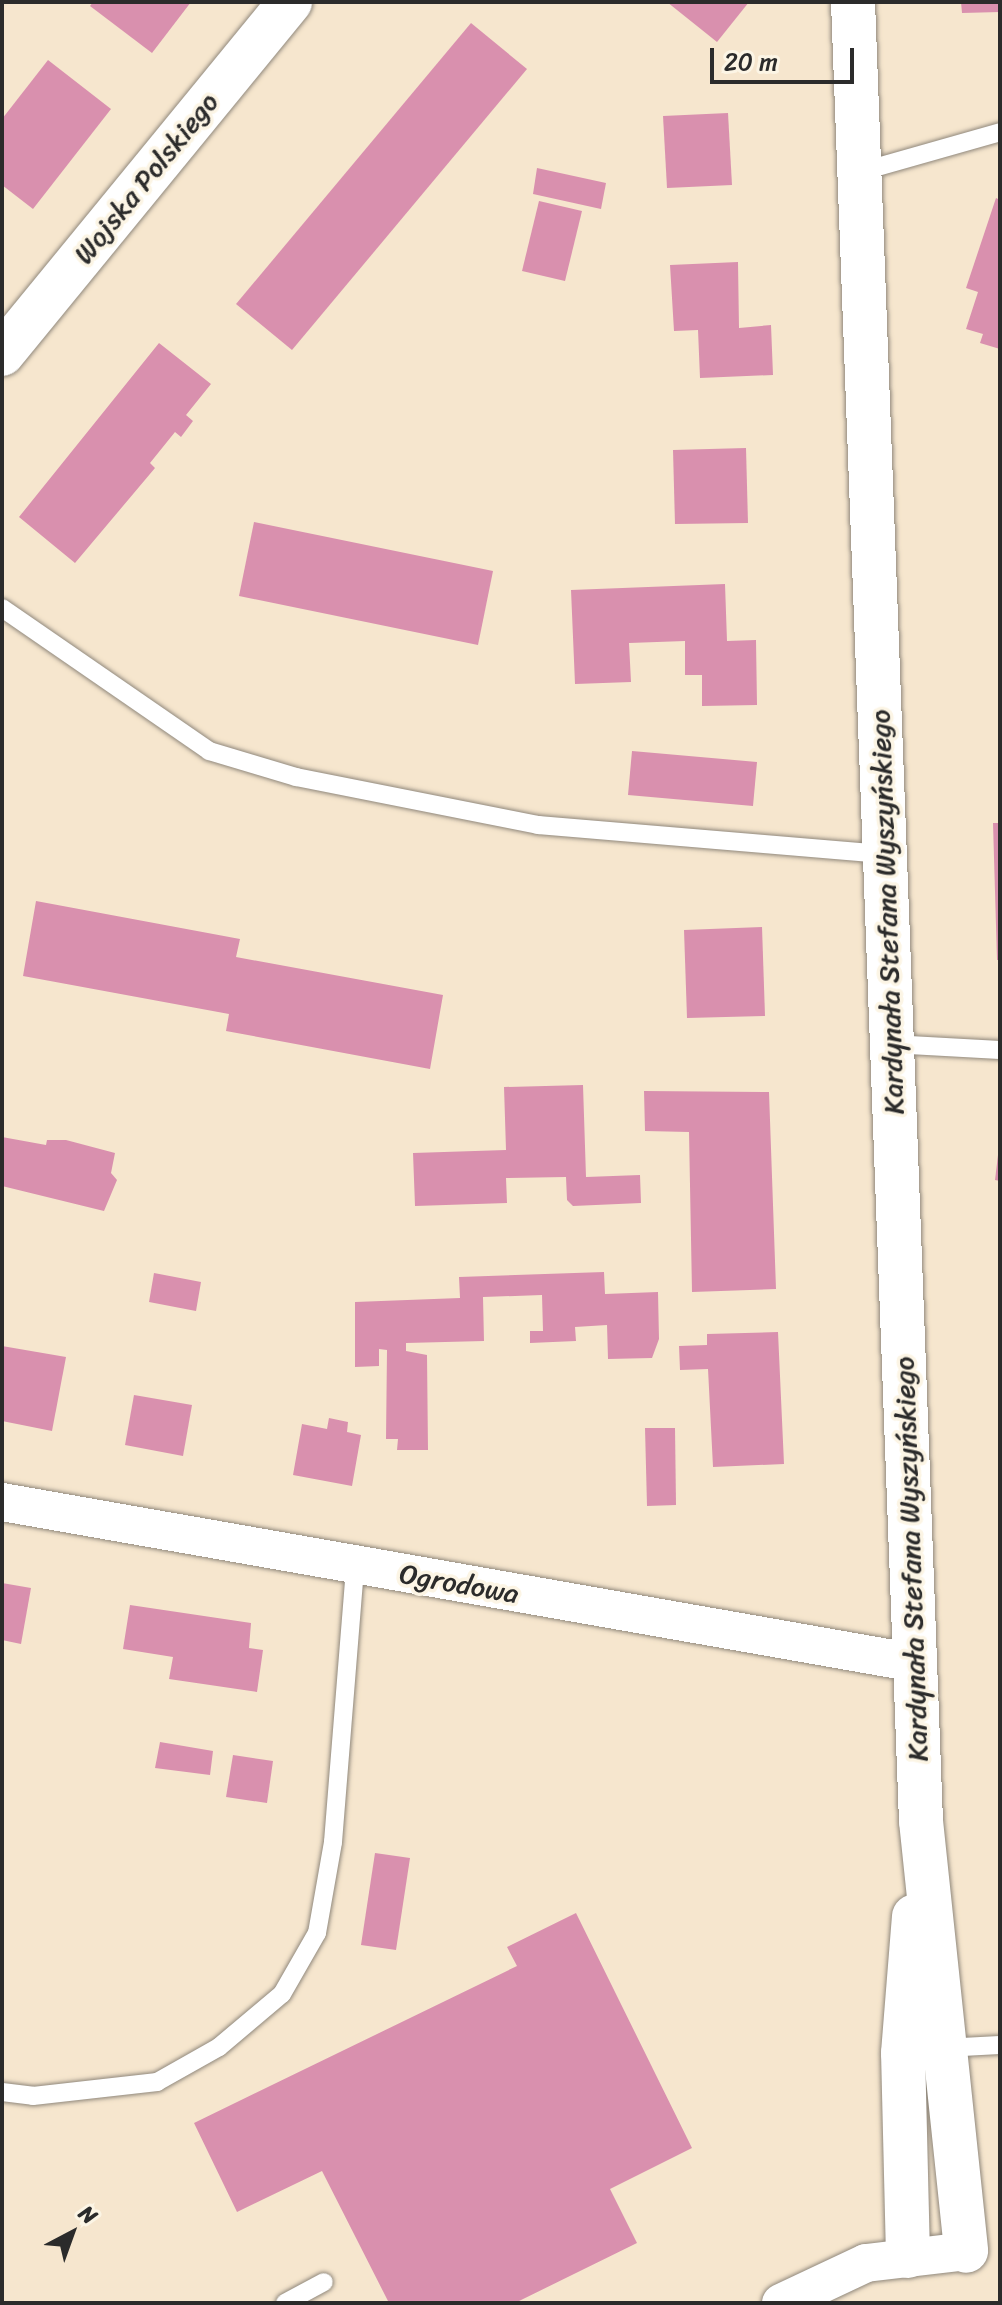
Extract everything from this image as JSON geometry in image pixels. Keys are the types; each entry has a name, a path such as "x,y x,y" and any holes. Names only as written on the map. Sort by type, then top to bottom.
{"street":[{"name":"Wojska Polskiego","path":"7,337 290,2"},
{"name":"Kardynała Stefana Wyszyńskiego","path":"853,2 921,1821 949,2048 966,2251"},
{"name":"Ogrodowa","path":"2,1502 916,1663"},
{"name":"Kardynała Stefana Wyszyńskiego","path":"908,2256 903,2053 921,1821"},
{"path":"781,2303 858,2266 908,2256 966,2251"}],"lane":[{"path":"857,173 1000,132"},
{"path":"2,608 209,751 296,777 538,825 886,854"},
{"path":"891,1044 1000,1050"},
{"path":"2,2092 33,2096 157,2082 219,2047 282,1994 317,1933 333,1842 355,1566"},
{"path":"903,2053 1000,2045"},
{"path":"285,2303 324,2282"}],"building":[{"path":"93,2 191,2 152,53 90,6"},
{"path":"667,2 749,2 717,42"},
{"path":"961,2 1000,2 1000,12 962,13"},
{"path":"471,23 527,69 292,350 236,304"},
{"path":"48,60 111,109 33,209 2,185 2,119"},
{"path":"728,113 732,185 667,188 663,116"},
{"path":"537,168 606,183 601,209 533,194"},
{"path":"996,198 1000,200 1000,349 980,343 983,334 966,329 978,292 966,288"},
{"path":"539,201 582,211 565,281 522,271"},
{"path":"738,262 739,328 771,325 773,375 700,378 698,330 674,331 670,265"},
{"path":"159,343 211,384 186,415 193,421 181,437 175,432 150,463 155,468 75,563 19,517"},
{"path":"746,448 748,523 675,524 673,450"},
{"path":"254,522 493,571 478,645 239,596"},
{"path":"725,584 727,641 756,640 757,705 702,706 702,675 685,675 685,641 629,643 631,682 575,684 571,590"},
{"path":"632,751 757,762 753,806 628,795"},
{"path":"993,823 1000,823 1000,960 997,960"},
{"path":"36,901 240,939 236,957 443,995 430,1069 226,1031 229,1014 23,976"},
{"path":"762,927 765,1016 687,1018 684,930"},
{"path":"583,1085 586,1177 640,1175 641,1203 573,1206 567,1200 566,1177 506,1178 507,1203 415,1206 413,1153 506,1150 504,1087"},
{"path":"644,1091 769,1092 776,1289 692,1292 689,1132 645,1131"},
{"path":"2,1137 46,1145 47,1140 66,1140 115,1153 111,1173 117,1180 104,1211 2,1186"},
{"path":"1000,1155 1000,1181 995,1180"},
{"path":"604,1272 605,1294 658,1292 659,1339 652,1358 608,1359 607,1325 575,1327 576,1341 530,1343 530,1331 543,1331 542,1295 483,1297 484,1341 406,1343 406,1351 427,1355 428,1450 397,1450 398,1439 386,1439 387,1350 379,1349 379,1366 355,1367 355,1302 460,1298 459,1277"},
{"path":"154,1273 201,1282 196,1311 149,1302"},
{"path":"778,1332 784,1464 713,1467 708,1369 680,1370 679,1346 707,1345 707,1334"},
{"path":"2,1346 66,1357 52,1431 2,1421"},
{"path":"134,1395 192,1405 183,1456 125,1445"},
{"path":"329,1418 348,1422 347,1432 361,1435 352,1486 293,1475 302,1424 327,1429"},
{"path":"645,1428 675,1428 676,1505 647,1506"},
{"path":"2,1583 31,1588 21,1644 2,1640"},
{"path":"130,1605 251,1623 249,1648 263,1650 257,1692 169,1679 173,1657 123,1649"},
{"path":"160,1742 213,1751 210,1775 155,1768"},
{"path":"233,1755 273,1761 267,1803 226,1797"},
{"path":"375,1853 410,1858 396,1950 361,1945"},
{"path":"576,1913 692,2148 610,2189 637,2243 515,2303 389,2303 322,2171 237,2212 194,2123 517,1966 507,1947"}]}
